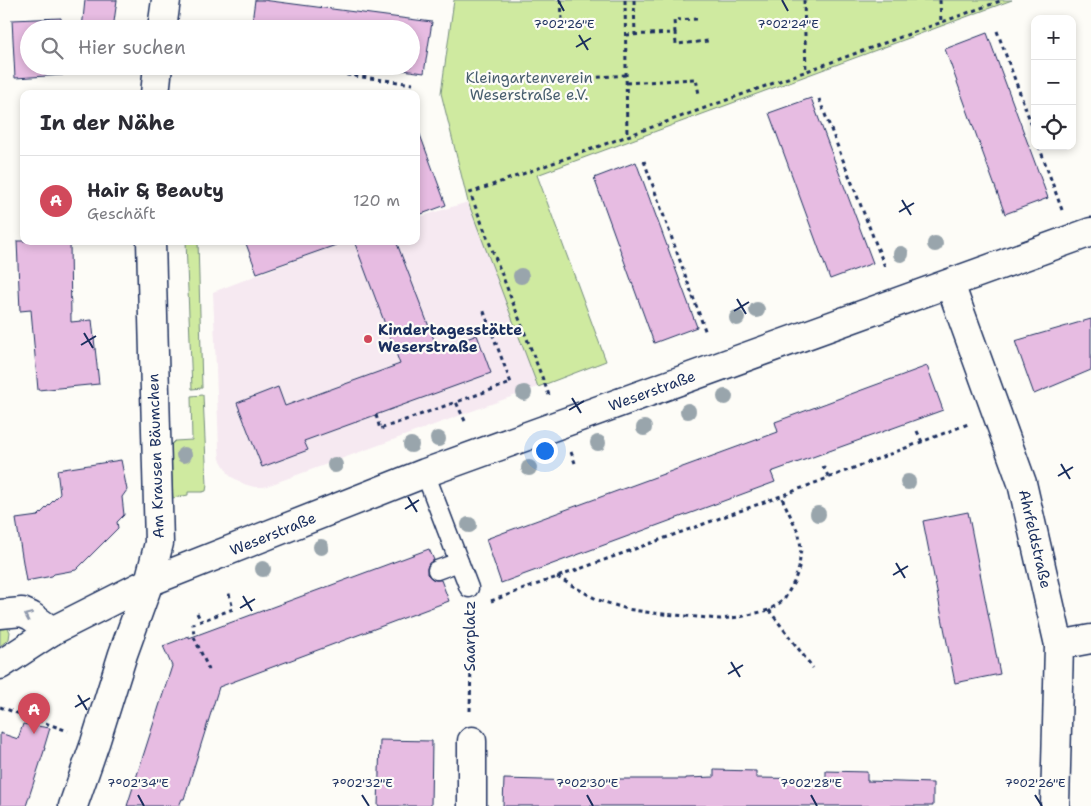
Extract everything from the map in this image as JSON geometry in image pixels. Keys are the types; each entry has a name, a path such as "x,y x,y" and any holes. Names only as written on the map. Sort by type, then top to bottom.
{"street":[{"path":"163,20 166,0"},
{"path":"155,90 157,75"},
{"name":"Weserstraße","path":"0,665 52,631 149,582 425,473 1082,235"},
{"name":"Am Krausen Bäumchen","path":"73,806 149,582 159,543 151,245"},
{"name":"Ahrfeldstraße","path":"950,284 1022,483 1059,645 1055,806"},
{"path":"0,614 22,612 52,631"},
{"path":"1059,645 1091,639"},
{"path":"472,741 472,806"}],"lane":[{"name":"Saarplatz","path":"425,473 469,588"},
{"path":"437,570 459,562"}],"path":[{"path":"561,0 562,19"},
{"path":"625,0 627,136"},
{"path":"634,0 635,35"},
{"path":"804,0 806,72"},
{"path":"940,0 941,23"},
{"path":"548,392 470,193 1003,0"},
{"path":"697,19 674,20 676,44 709,42"},
{"path":"998,31 1031,123"},
{"path":"626,36 675,33"},
{"path":"348,75 413,84"},
{"path":"550,82 626,75"},
{"path":"626,83 696,78 699,94"},
{"path":"820,99 885,267"},
{"path":"1041,150 1082,235"},
{"path":"644,162 706,333"},
{"path":"376,415 380,429 510,383 483,309"},
{"path":"456,402 465,421"},
{"path":"472,608 781,496 997,414"},
{"path":"917,431 922,442"},
{"path":"823,466 829,478"},
{"path":"557,577 598,600 627,609 652,613 720,619 740,617 769,610 784,600 799,568 801,548 799,534 781,496"},
{"name":"Saarplatz","path":"469,588 472,608 470,734 472,741"},
{"path":"209,670 194,637 193,624 232,609 228,590"},
{"path":"769,610 813,668"},
{"path":"197,614 201,621"},
{"path":"0,707 61,729"},
{"path":"32,726 34,720"}],"shaded area":[{"name":"Kindertagesstätte Weserstraße","path":"468,202 538,387 264,487 244,484 230,476 220,459 213,292 336,245 420,245 420,217"}],"green space":[{"name":"Kleingartenverein Weserstraße e.V.","path":"454,0 1012,0 537,175 606,361 538,387 468,202 441,93"},
{"path":"186,245 198,245 202,388 192,389"},
{"path":"203,395 206,491 188,492 188,495 173,498 170,446 175,441 192,440 191,396"},
{"path":"0,624 7,626 10,632 9,639 0,646"}],"building":[{"path":"85,0 117,0 114,20 83,20"},
{"path":"255,0 263,0 417,20 252,20"},
{"path":"61,18 61,20 20,20 20,75 63,75 15,78 12,20"},
{"path":"420,20 432,22 424,73 420,72"},
{"path":"987,33 1048,198 1005,214 945,49"},
{"path":"811,98 873,263 830,279 769,113"},
{"path":"420,135 446,205 420,215"},
{"path":"636,162 697,327 654,343 594,178"},
{"path":"17,241 20,241 20,245 70,245 71,322 92,320 99,384 38,390 31,310 20,311"},
{"path":"246,245 336,245 257,273"},
{"path":"355,245 398,245 438,350 477,335 491,373 304,441 308,450 262,467 237,403 278,387 285,406 400,364"},
{"path":"1091,319 1091,370 1034,394 1015,341"},
{"path":"927,366 943,410 771,472 775,482 501,583 486,539 778,432 775,422"},
{"path":"121,460 127,490 122,497 124,515 117,522 118,528 76,570 26,581 16,519 38,516 60,494 57,470"},
{"path":"968,512 1000,674 955,683 923,521"},
{"path":"429,549 434,560 429,563 427,574 435,580 441,580 449,601 219,687 184,799 182,799 179,806 127,806 172,666 163,646"},
{"path":"23,724 50,728 45,748 26,806 0,806 0,733 18,739"},
{"path":"380,740 432,741 431,806 378,806"},
{"path":"714,770 756,771 756,778 826,779 826,771 867,772 867,781 933,783 933,806 503,806 504,779 578,781 578,779 686,779 714,777"}],"place":[{"name":"Kindertagesstätte Weserstraße","path":"368,339"},
{"name":"Hair & Beauty","path":"34,734"}]}
